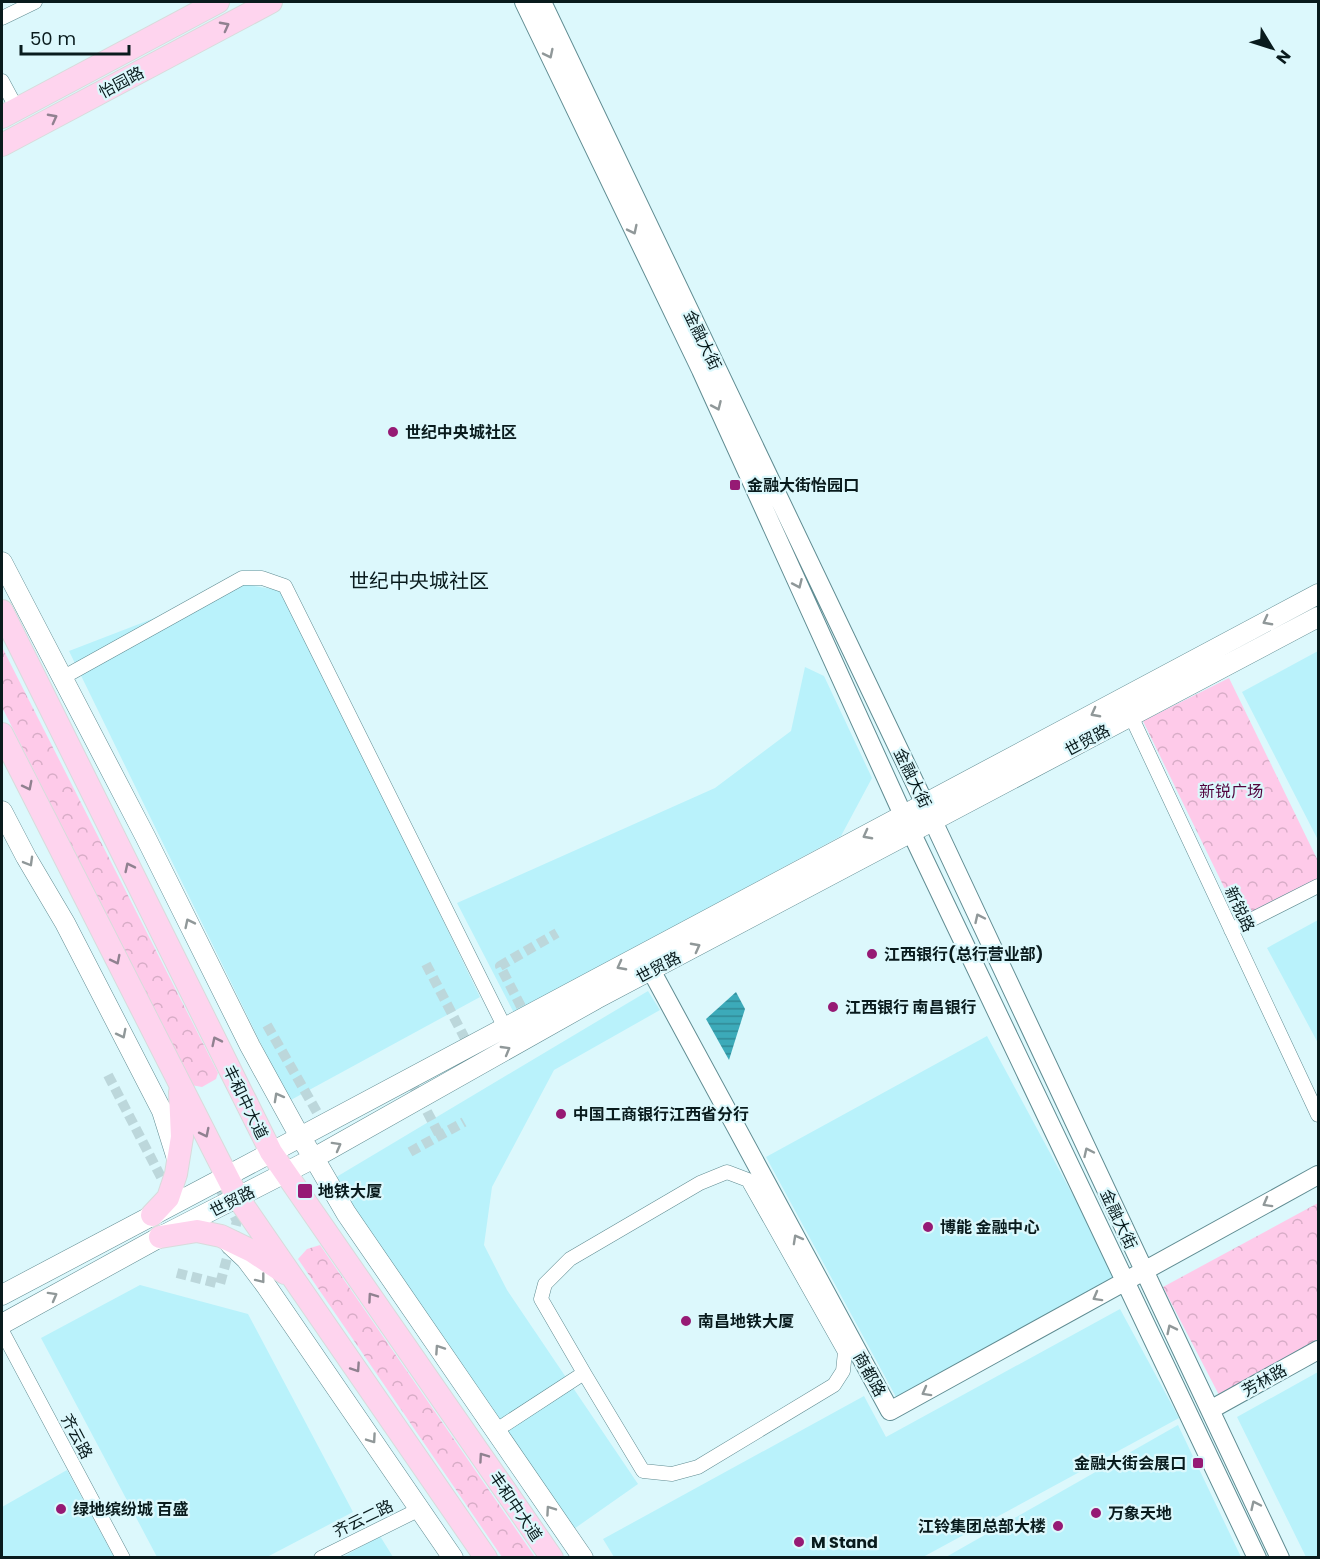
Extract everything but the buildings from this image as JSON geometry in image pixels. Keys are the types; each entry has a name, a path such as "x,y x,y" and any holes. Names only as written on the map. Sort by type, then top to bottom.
{"main road":[{"name":"怡园路","path":"9,113 218,2"},
{"name":"怡园路","path":"2,146 271,2"},
{"path":"2,562 145,836 250,1046 300,1137 346,1213 583,1557"},
{"name":"世贸路","path":"2,1324 160,1237 286,1174 1318,594"},
{"name":"丰和中大道","path":"2,611 271,1152 552,1557"},
{"name":"世贸路","path":"929,812 1131,717 1318,617"},
{"path":"2,734 238,1198 486,1557"},
{"path":"2,811 65,923 162,1112 178,1162"},
{"name":"世贸路","path":"2,1295 505,1028 907,824"},
{"path":"152,1215 168,1198 176,1174 182,1137 180,1085"},
{"path":"160,1237 197,1231 221,1236 252,1251 295,1279"},
{"path":"221,1236 246,1259 267,1287 453,1557"}],"street":[{"path":"2,18 35,2"},
{"name":"金融大街","path":"524,2 701,370 907,824 1257,1557"},
{"name":"金融大街","path":"542,2 929,812 1280,1557"},
{"path":"2,81 9,113"},
{"path":"62,678 242,578 262,578 285,586 505,1028"},
{"name":"新锐路","path":"1131,717 1318,1115"},
{"path":"1231,930 1318,886"},
{"name":"商都路","path":"651,970 890,1411 1318,1175"},
{"path":"727,1172 748,1180 845,1352 843,1371 834,1385 698,1467 672,1474 643,1471 584,1373 541,1299 545,1284 570,1259 700,1183 727,1172"},
{"name":"齐云路","path":"2,1331 123,1557"},
{"name":"芳林路","path":"1210,1410 1318,1350"},
{"path":"495,1431 584,1373"},
{"name":"齐云二路","path":"321,1557 420,1509"}],"shaded area":[{"path":"243,584 284,591 480,997 289,1101 69,651"},
{"path":"1318,651 1318,840 1242,692"},
{"path":"805,667 824,676 872,778 841,836 514,1013 457,903 715,788 791,731"},
{"path":"1318,920 1318,1043 1267,948"},
{"path":"648,991 660,1010 554,1070 492,1187 484,1245 507,1290 638,1484 571,1531 333,1179"},
{"path":"736,992 745,1009 729,1060 706,1019"},
{"path":"987,1036 1117,1277 896,1397 766,1157"},
{"path":"140,1285 248,1314 353,1512 267,1557 157,1557 41,1338"},
{"path":"1120,1309 1179,1418 923,1557 614,1557 603,1539 864,1396 886,1437"},
{"path":"1318,1372 1318,1557 1306,1557 1237,1417"},
{"name":"万象天地","path":"1178,1425 1241,1557 946,1557"},
{"name":"绿地缤纷城 百盛","path":"67,1470 114,1557 2,1557 2,1507"},
{"path":"380,1536 393,1557 341,1558"}],"green space":[{"path":"2,647 218,1073 216,1079 202,1087 191,1085 2,707"},
{"name":"新锐广场","path":"1229,678 1318,861 1318,882 1240,920 1143,721"},
{"path":"1318,1203 1318,1339 1219,1395 1163,1287"},
{"path":"320,1245 535,1557 502,1557 298,1259 307,1249"}],"tunnel":[{"path":"528,1020 500,966 557,933"},
{"path":"426,964 471,1050"},
{"path":"267,1025 326,1128"},
{"path":"108,1075 162,1179 171,1191"},
{"path":"413,1085 440,1136"},
{"path":"410,1152 464,1122"},
{"path":"177,1273 220,1284 237,1221 220,1189"}],"place":[{"name":"世纪中央城社区","path":"393,432"},
{"name":"金融大街怡园口","path":"735,485"},
{"name":"江西银行(总行营业部)","path":"872,954"},
{"name":"江西银行 南昌银行","path":"833,1007"},
{"name":"中国工商银行江西省分行","path":"561,1114"},
{"name":"地铁大厦","path":"305,1191"},
{"name":"博能 金融中心","path":"928,1227"},
{"name":"南昌地铁大厦","path":"686,1321"},
{"name":"金融大街会展口","path":"1198,1463"},
{"name":"绿地缤纷城 百盛","path":"61,1509"},
{"name":"万象天地","path":"1096,1513"},
{"name":"江铃集团总部大楼","path":"1058,1526"},
{"name":"M Stand","path":"799,1542"}],"district":[{"name":"世纪中央城社区","path":"419,581"}]}
